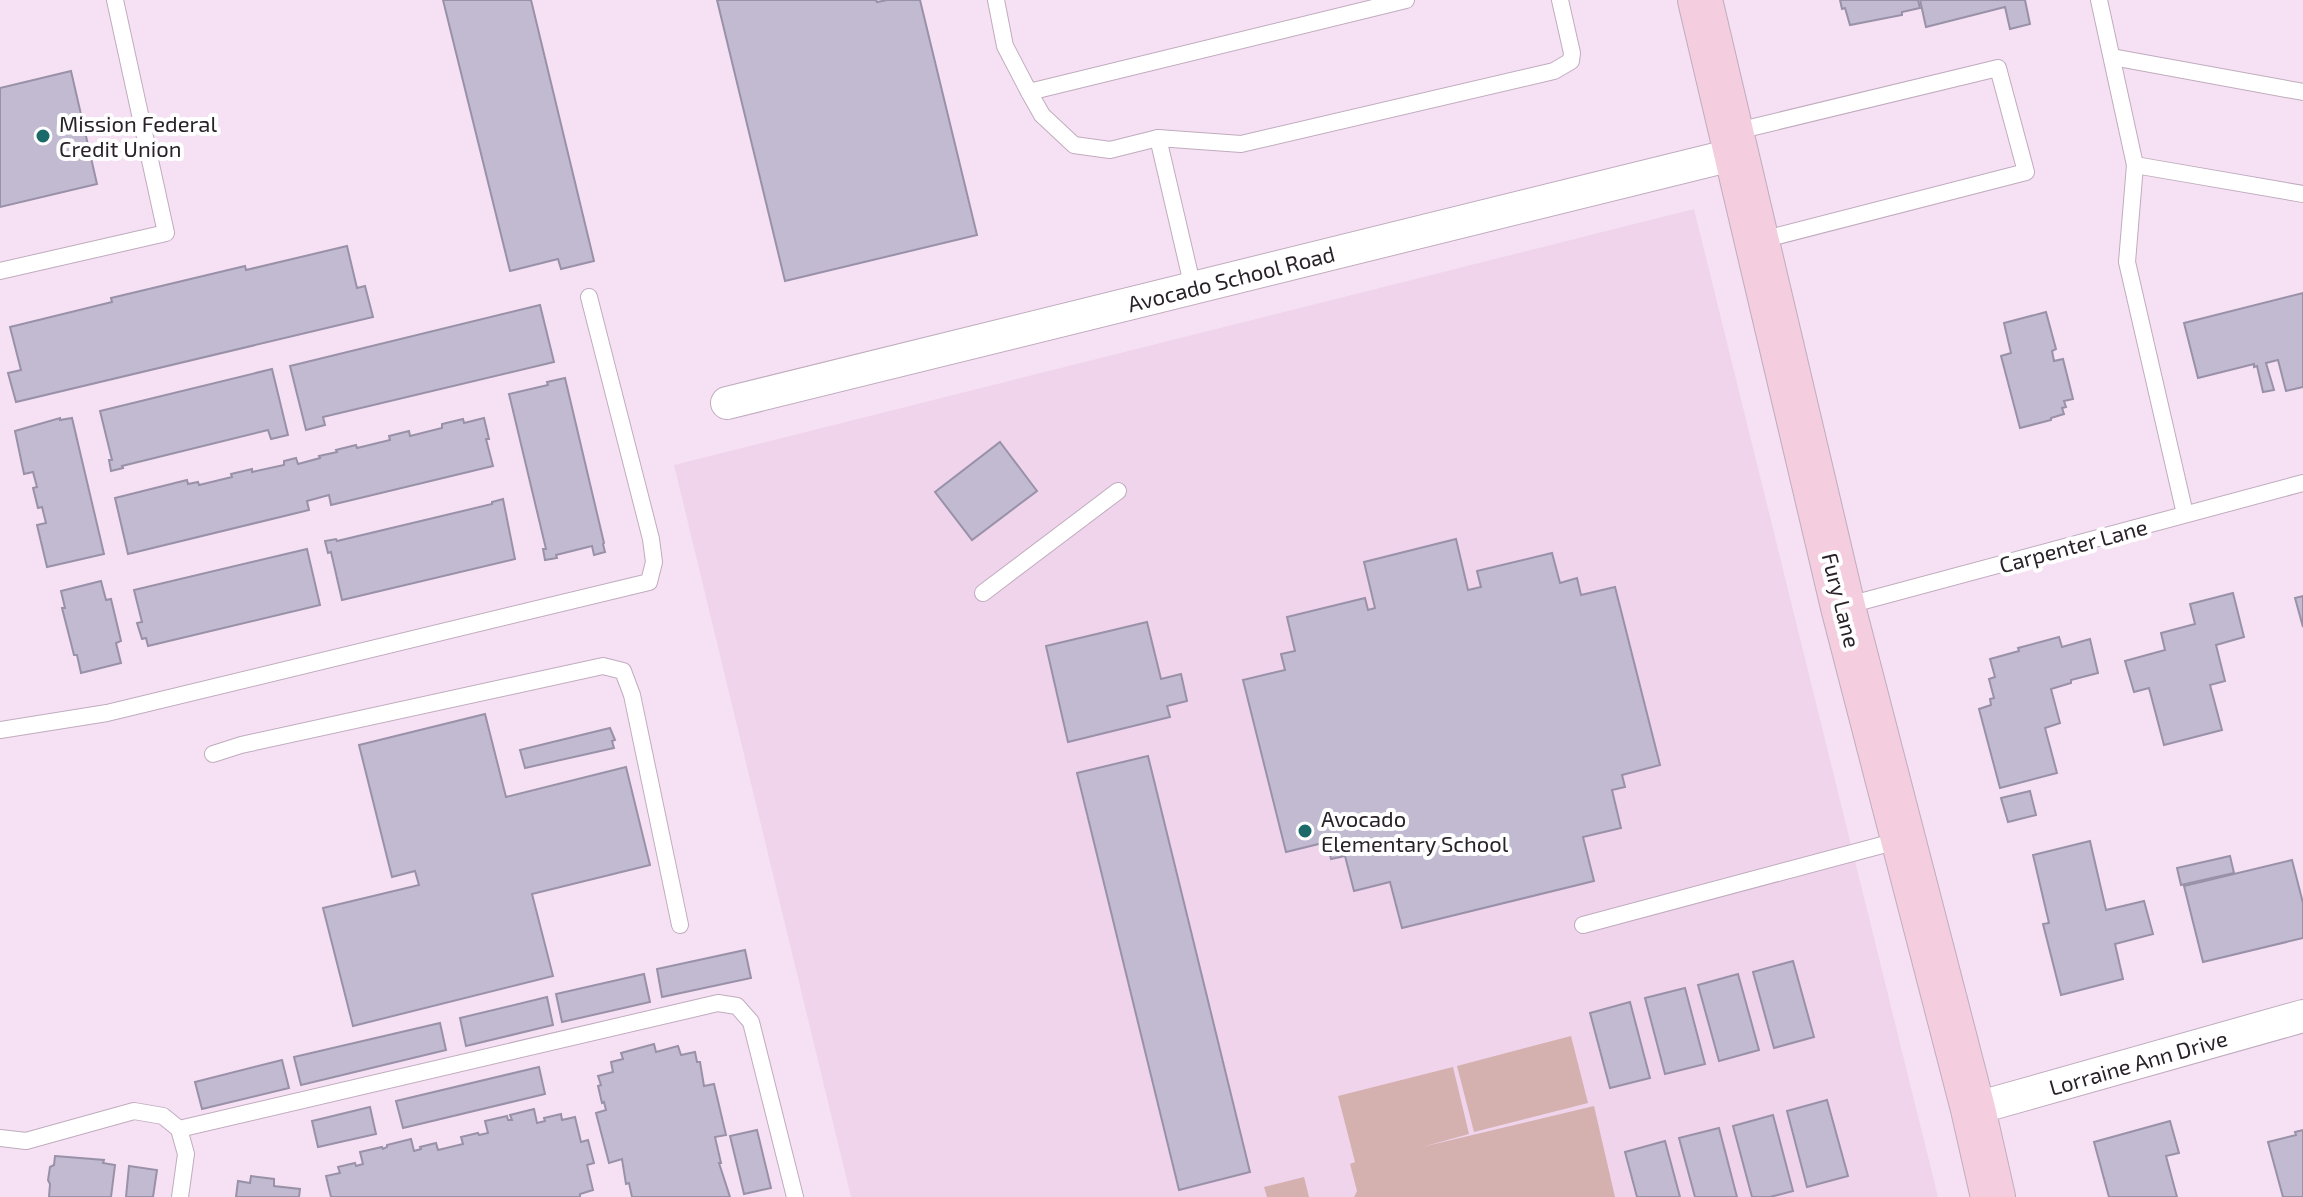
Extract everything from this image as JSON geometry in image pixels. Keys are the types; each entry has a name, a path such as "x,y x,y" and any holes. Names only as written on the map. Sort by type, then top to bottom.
{"main road":[{"name":"Fury Lane","path":"1700,0 1843,607 1993,1197"}],"street":[{"name":"Avocado School Road","path":"727,403 1193,288 1733,143"},
{"name":"Lorraine Ann Drive","path":"1973,1109 2303,1016"}],"lane":[{"path":"0,271 166,233 115,0"},
{"path":"996,0 1005,46 1042,115 1074,145 1110,150 1158,138 1241,144 1554,71 1571,61 1572,53 1560,0"},
{"path":"1029,92 1406,0"},
{"path":"2099,0 2135,165 2127,262 2185,514"},
{"path":"2112,57 2303,92"},
{"path":"1733,143 1998,68 2026,172 1757,241"},
{"path":"1158,138 1193,288"},
{"path":"2135,165 2303,194"},
{"path":"0,730 107,713 649,582 654,562 651,539 589,297"},
{"name":"Carpenter Lane","path":"1843,607 2303,483"},
{"path":"983,593 1118,491"},
{"path":"213,754 241,745 603,666 623,671 632,695 680,925"},
{"path":"1583,925 1903,839"},
{"path":"179,1129 718,1003 737,1006 751,1022 795,1197"},
{"path":"0,1138 26,1141 134,1111 163,1116 179,1129 186,1154 180,1197"}],"shaded area":[{"name":"Avocado Elementary School","path":"1694,209 1938,1197 851,1197 674,465"},
{"path":"1571,1036 1588,1103 1474,1132 1457,1066"},
{"path":"1453,1067 1469,1134 1422,1147 1594,1106 1615,1197 1354,1197 1357,1191 1350,1164 1355,1162 1338,1096"},
{"path":"1304,1177 1309,1197 1267,1197 1264,1187"}],"building":[{"path":"443,0 531,0 594,261 561,269 558,259 510,271"},
{"path":"717,0 920,0 977,235 785,281"},
{"path":"1840,0 1918,0 1920,8 1902,12 1902,15 1850,25"},
{"path":"1920,0 2025,0 2030,24 2010,29 2005,7 1926,27"},
{"name":"Mission Federal Credit Union","path":"71,71 97,184 0,207 0,88"},
{"path":"347,246 357,288 365,286 373,317 16,402 8,373 21,370 10,327 112,302 111,298 245,266 246,270"},
{"path":"2303,293 2303,387 2286,391 2278,360 2266,363 2274,390 2263,392 2254,364 2198,378 2184,323"},
{"path":"540,305 554,362 323,417 325,425 306,430 290,366"},
{"path":"2046,312 2056,349 2052,351 2054,361 2063,359 2073,399 2064,401 2064,414 2020,428 2001,356 2011,353 2004,323"},
{"path":"272,369 288,435 271,439 268,430 111,471 109,460 112,460 100,411"},
{"path":"565,378 605,552 594,555 592,546 545,560 543,549 546,549 509,394"},
{"path":"60,418 72,418 104,554 47,567 37,525 46,523 42,507 38,508 33,472 24,474 15,431"},
{"path":"484,418 493,466 331,505 329,495 307,501 309,510 128,554 115,498 187,480 188,484 198,482 199,485 252,469 252,472 284,465 284,461 296,458 298,464 336,450 390,440 389,436 409,431 410,436 442,428 442,424"},
{"path":"1000,442 1037,491 972,540 935,492"},
{"path":"503,499 515,559 342,600 331,552 328,553 325,541 337,541"},
{"path":"1456,539 1468,590 1481,587 1477,571 1552,553 1560,583 1577,578 1581,595 1615,587 1660,765 1622,775 1625,787 1612,790 1621,828 1583,837 1594,881 1402,928 1390,882 1354,891 1345,856 1331,859 1327,842 1286,852 1243,680 1285,670 1281,654 1295,651 1287,617 1365,598 1368,610 1375,608 1364,562"},
{"path":"307,549 320,605 148,646 146,638 142,639 137,623 142,622 134,590"},
{"path":"101,581 106,600 111,599 121,641 116,643 121,663 81,673 62,608 65,608 61,591"},
{"path":"2233,593 2244,637 2216,645 2225,681 2210,685 2222,730 2164,745 2149,688 2134,692 2125,661 2165,650 2161,633 2195,624 2190,604"},
{"path":"2303,596 2303,627 2295,598"},
{"path":"1147,622 1161,679 1181,674 1187,701 1167,706 1170,717 1068,742 1046,646"},
{"path":"2059,637 2062,647 2090,639 2098,673 2051,689 2060,723 2045,728 2057,773 2000,788 1979,709 1991,705 1990,699 1994,698 1989,679 1995,677 1990,659"},
{"path":"485,714 506,797 626,767 650,865 532,894 553,976 353,1026 323,908 419,885 415,871 392,877 359,745"},
{"path":"610,728 615,740 612,741 614,748 525,768 520,750"},
{"path":"1148,756 1250,1172 1179,1190 1077,773"},
{"path":"2030,791 2036,815 2008,822 2001,798"},
{"path":"2090,841 2106,910 2144,901 2153,934 2115,944 2123,979 2061,995 2043,924 2049,923 2033,855"},
{"path":"2230,856 2234,873 2181,885 2177,868"},
{"path":"2292,860 2303,903 2303,938 2203,962 2184,886"},
{"path":"745,950 751,978 662,997 657,969"},
{"path":"1793,961 1814,1037 1774,1048 1753,972"},
{"path":"644,974 650,1002 562,1022 556,994"},
{"path":"1738,974 1759,1050 1719,1061 1698,985"},
{"path":"1685,988 1705,1064 1665,1074 1645,998"},
{"path":"547,997 553,1025 466,1046 460,1018"},
{"path":"1630,1002 1650,1078 1610,1088 1590,1013"},
{"path":"440,1023 446,1050 301,1085 294,1057"},
{"path":"654,1044 656,1052 678,1046 681,1055 695,1052 704,1086 714,1084 726,1135 715,1137 719,1163 730,1197 632,1197 629,1183 626,1184 622,1159 609,1163 596,1113 606,1110 598,1076 613,1072 611,1062 623,1059 621,1053"},
{"path":"282,1060 289,1088 202,1109 195,1082"},
{"path":"539,1067 545,1094 403,1128 396,1101"},
{"path":"1827,1100 1848,1176 1807,1187 1787,1111"},
{"path":"370,1107 376,1134 318,1147 312,1121"},
{"path":"534,1109 537,1123 561,1114 562,1120 575,1117 581,1142 588,1140 594,1163 587,1165 593,1190 580,1194 580,1197 331,1197 326,1176 340,1173 338,1167 363,1164 360,1152 383,1149 387,1145 411,1139 414,1151 436,1143 438,1150 463,1144 461,1137 488,1133 485,1121 507,1116 508,1120 512,1120 510,1115"},
{"path":"1773,1115 1793,1191 1770,1197 1752,1197 1733,1126"},
{"path":"2170,1121 2179,1153 2166,1156 2177,1197 2109,1197 2094,1142"},
{"path":"1719,1128 1737,1197 1695,1197 1679,1138"},
{"path":"757,1130 771,1188 744,1194 730,1136"},
{"path":"2303,1130 2303,1197 2283,1197 2268,1142 2296,1135 2295,1132"},
{"path":"1665,1141 1680,1197 1637,1197 1625,1152"},
{"path":"55,1156 104,1160 103,1163 115,1165 111,1197 49,1197 48,1180"},
{"path":"129,1166 157,1170 153,1197 126,1197"},
{"path":"251,1176 274,1179 274,1186 300,1189 299,1197 236,1197 238,1181 250,1183"}],"place":[{"name":"Mission Federal Credit Union","path":"43,136"},
{"name":"Avocado Elementary School","path":"1305,831"}]}
